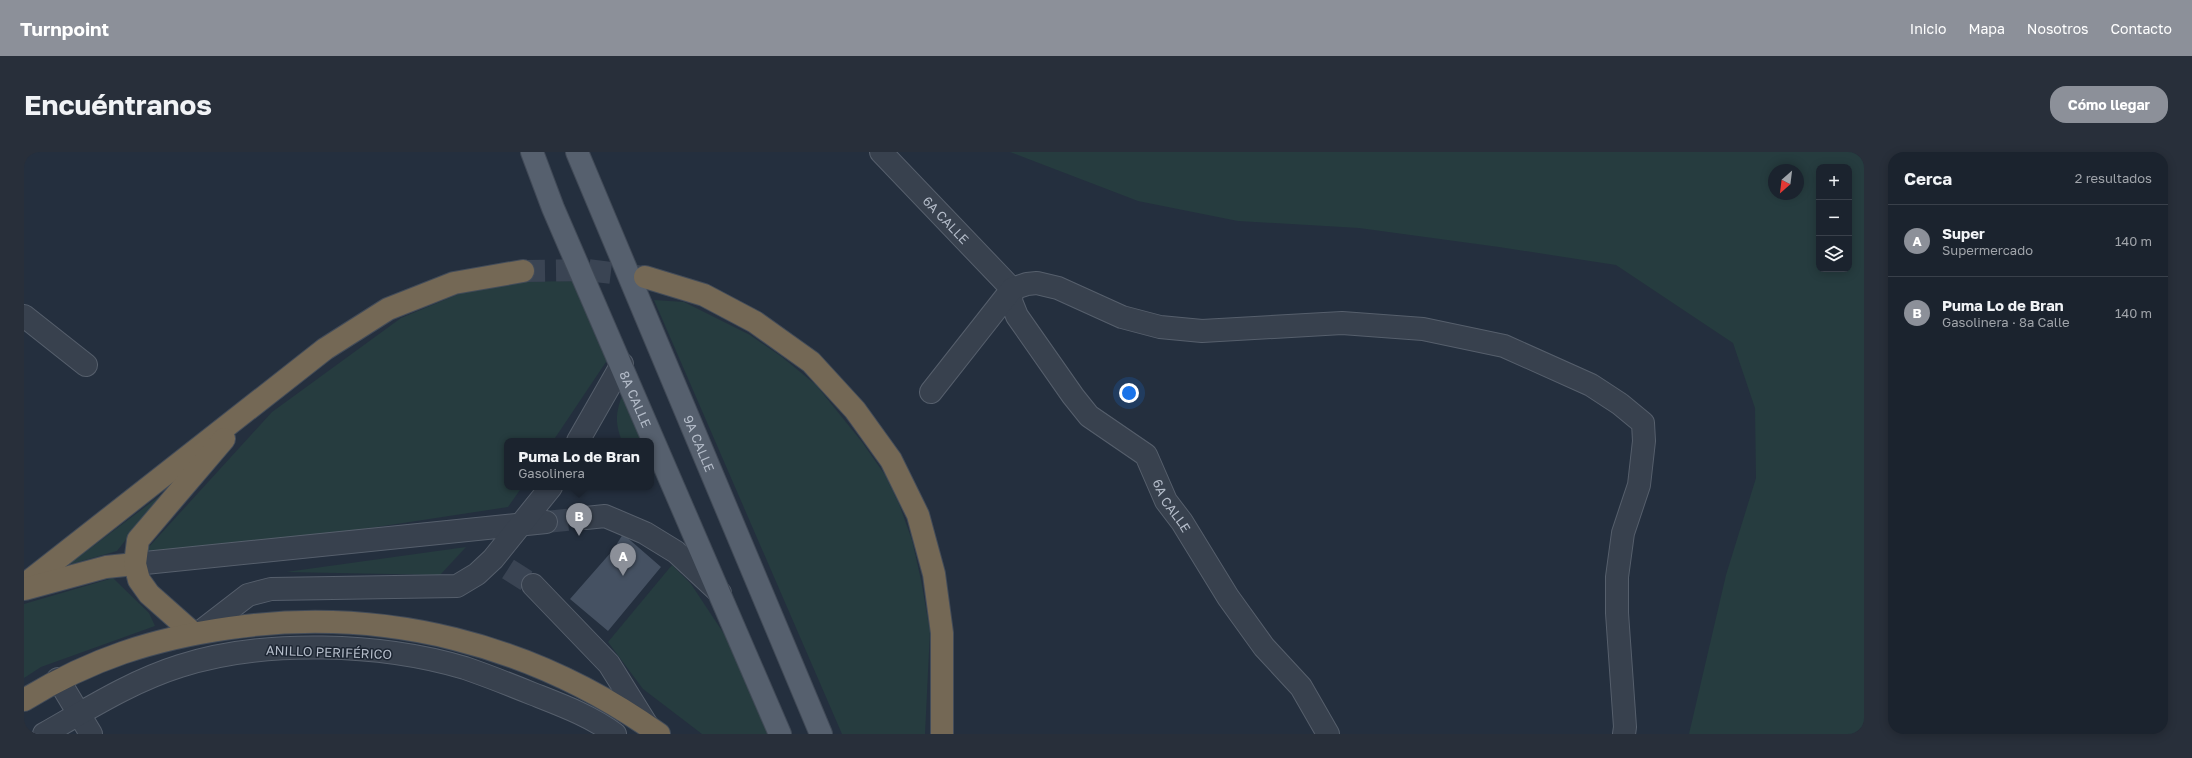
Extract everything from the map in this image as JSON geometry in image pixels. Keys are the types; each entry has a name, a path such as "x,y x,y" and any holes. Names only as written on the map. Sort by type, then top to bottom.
{"highway":[{"path":"24,585 254,403 325,349 388,309 454,283 523,271"},
{"path":"645,277 704,295 755,322 811,362 855,410 891,460 918,515 934,574 942,633 942,734"},
{"path":"196,632 149,594 139,580 135,564 138,540 254,403"},
{"path":"24,590 106,567 135,564"},
{"name":"ANILLO PERIFÉRICO","path":"24,700 58,679 103,659 144,644 196,632 258,624 324,621 398,626 469,642 542,668 585,688 653,730"}],"main road":[{"name":"8A CALLE","path":"532,152 553,208 654,438"},
{"name":"9A CALLE","path":"577,152 821,734"},
{"name":"8A CALLE","path":"654,439 780,734"}],"street":[{"name":"6A CALLE","path":"880,152 1012,289 1011,301 1017,316 1073,396 1089,416 1146,455 1166,501 1182,522 1228,597 1264,646 1301,687 1328,734"},
{"path":"931,392 1012,289 1026,284 1037,283 1058,288 1122,317 1160,327 1202,331 1342,323 1423,329 1504,346 1591,385 1620,404 1643,423 1644,441 1639,485 1624,533 1617,577 1617,613 1625,727 1624,734"},
{"path":"24,316 86,365"},
{"path":"580,438 622,364"},
{"path":"196,632 248,595 271,589 457,586 477,574 501,564 520,525 549,490"},
{"path":"586,518 605,516 645,533 676,552 720,593"},
{"path":"135,564 546,522"},
{"path":"533,585 609,664 653,730"},
{"name":"ANILLO PERIFÉRICO","path":"44,734 115,694 180,666 222,655 257,650 289,648 364,650 405,654 464,668 561,705 615,734"},
{"path":"58,679 78,715 91,734"}],"green space":[{"path":"1010,152 1864,152 1864,734 1689,734 1726,575 1756,478 1755,408 1733,343 1616,265 1359,228 1238,221 1138,201"},
{"path":"573,281 608,359 555,438 504,438 504,490 520,490 508,507 154,561 147,549 272,412 401,318 466,291 510,282"},
{"path":"654,300 684,302 750,335 782,357 816,385 862,442 885,475 899,504 912,540 930,631 925,734 842,734"},
{"path":"624,391 642,438 621,438 617,422 619,404"},
{"path":"161,495 117,551 68,565"},
{"path":"466,547 440,575 286,572"},
{"path":"672,565 691,584 736,652 770,734 702,734 643,689 608,642"},
{"path":"113,578 149,613 155,626 41,667 24,678 24,604"}],"building":[{"path":"623,534 661,567 608,631 570,599 613,550"}],"tunnel":[{"path":"523,271 587,270 645,277"},
{"path":"546,522 586,518"},
{"path":"508,569 533,585"}],"place":[{"name":"Puma Lo de Bran","path":"579,536"},
{"name":"Super","path":"623,576"}]}
